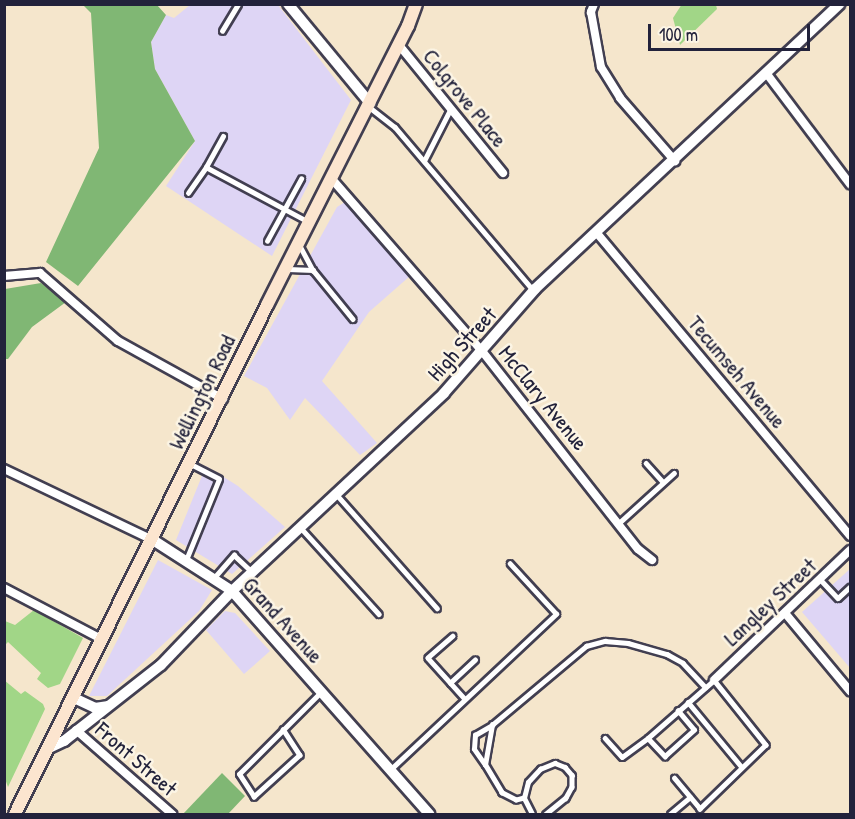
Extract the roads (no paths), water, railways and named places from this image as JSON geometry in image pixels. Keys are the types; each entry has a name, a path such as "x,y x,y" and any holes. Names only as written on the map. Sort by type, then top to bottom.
{"main road":[{"name":"Wellington Road","path":"15,814 223,399 298,243 399,45 416,4"}],"street":[{"path":"288,4 369,104"},
{"name":"High Street","path":"49,748 64,741 161,665 232,591 444,393 534,291 840,4"},
{"path":"591,7 601,67 620,98 675,160"},
{"name":"Colgrove Place","path":"399,45 503,173"},
{"path":"767,74 850,184"},
{"name":"McClary Avenue","path":"331,178 482,351 638,549 652,560"},
{"name":"Tecumseh Avenue","path":"596,232 850,536"},
{"path":"4,276 40,273 74,301 91,320 118,341 223,399"},
{"name":"Grand Avenue","path":"4,469 153,540 232,591 429,814"},
{"name":"Langley Street","path":"714,680 850,550"},
{"path":"4,588 103,640"},
{"path":"785,613 850,691"},
{"path":"74,698 95,708 110,706"},
{"name":"Front Street","path":"76,730 172,814"}],"lane":[{"path":"222,31 238,4"},
{"path":"369,104 395,127 534,291"},
{"path":"424,161 450,110"},
{"path":"188,193 223,136"},
{"path":"206,167 309,222"},
{"path":"267,241 301,180"},
{"path":"298,243 313,270 353,319"},
{"path":"286,268 313,270"},
{"path":"646,463 663,482"},
{"path":"186,561 219,479 190,464"},
{"path":"619,523 674,473"},
{"path":"337,495 437,608"},
{"path":"301,528 379,614"},
{"path":"213,579 234,555 253,572"},
{"path":"390,770 556,614 510,564"},
{"path":"820,579 838,598 850,587"},
{"path":"453,636 428,658 465,699"},
{"path":"524,798 516,800 502,793 474,749 475,735 492,725 586,646 605,641 628,643 667,654 683,663 705,687"},
{"path":"450,683 475,660"},
{"path":"605,738 622,757 648,738 714,680 766,745 741,766 731,781 700,812 674,778"},
{"path":"284,729 300,755 254,797 239,774 284,729 321,692"},
{"path":"688,702 741,766"},
{"path":"648,738 665,756 694,730 678,711"},
{"path":"485,765 492,725"},
{"path":"532,814 524,798 528,782 540,769 555,763 566,766 572,775 572,787 566,798 546,814"},
{"path":"670,814 690,797"}]}
